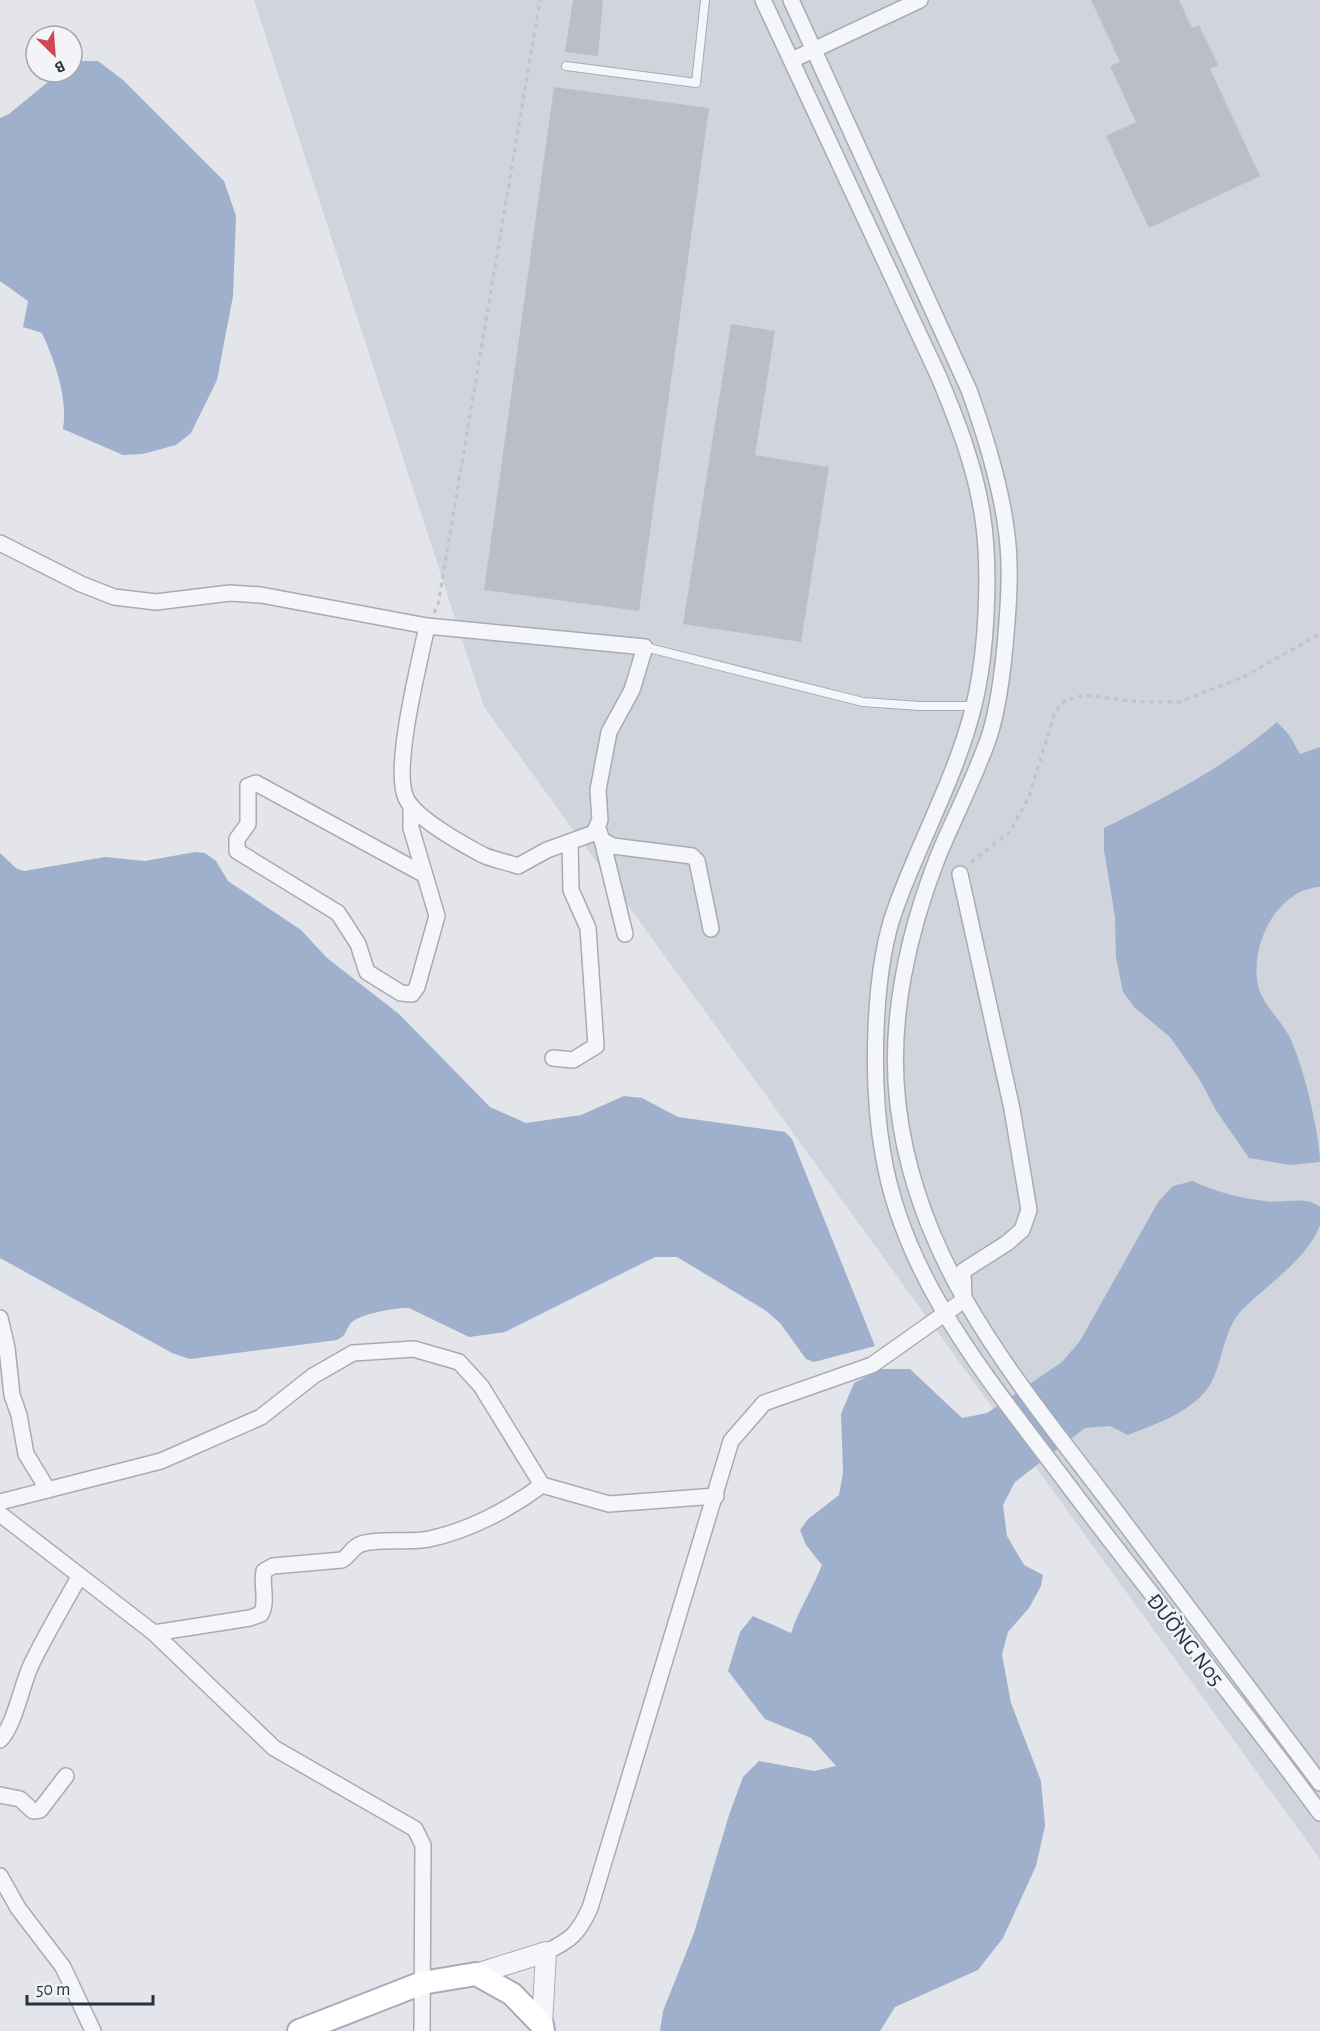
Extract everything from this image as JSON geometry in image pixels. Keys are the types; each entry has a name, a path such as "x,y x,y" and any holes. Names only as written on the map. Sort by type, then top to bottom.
{"main road":[{"path":"299,2031 422,1983 476,1974 512,1994 542,2028"}],"street":[{"name":"ĐƯỜNG N05","path":"763,0 962,432 982,514 986,583 984,643 974,706 894,911 884,956 875,1052 882,1154 895,1205 913,1254 944,1314 1002,1398 1320,1812"},
{"name":"ĐƯỜNG N05","path":"791,0 969,390 982,427 999,495 1009,560 1007,628 1002,679 990,736 915,919 903,982 896,1054 898,1104 920,1209 936,1247 983,1334 1320,1783"},
{"path":"792,60 920,0"},
{"path":"1,542 81,584 114,597 156,602 230,593 261,595 427,626 645,647 632,690 609,732 598,790 600,834 625,934"},
{"path":"427,626 402,762 405,796 411,806 434,825 484,855 518,866 547,850 594,833 600,834 613,846 692,856 697,861 711,929"},
{"path":"411,806 411,828 425,875 437,916 417,987 412,994 401,993 367,972 358,944 338,913 237,851 237,839 248,824 248,786 256,783 425,875"},
{"path":"553,1058 573,1060 596,1046 588,928 571,890 570,842"},
{"path":"476,1974 546,1952 565,1943 580,1931 591,1908 731,1441 764,1402 872,1365 964,1300 963,1271 1007,1243 1022,1230 1029,1210 1012,1109 960,874"},
{"path":"0,1318 7,1348 12,1395 19,1415 26,1454 48,1490"},
{"path":"0,1502 160,1461 261,1417 313,1376 353,1353 414,1349 459,1362 481,1386 542,1485 609,1504 716,1496"},
{"path":"154,1633 250,1618 261,1614 264,1607 262,1580 264,1571 273,1566 342,1560 359,1545 418,1541 455,1533 520,1500 542,1485"},
{"path":"0,1514 154,1633 274,1748 415,1829 423,1845 423,2031"},
{"path":"0,1740 21,1699 22,1686 30,1665 79,1577"},
{"path":"0,1795 20,1799 33,1810 40,1810 66,1776"},
{"path":"0,1876 18,1908 63,1967 93,2031"},
{"path":"542,2028 546,1952"}],"lane":[{"path":"566,66 696,83 705,0"},
{"path":"645,647 863,702 920,706 974,706"}],"path":[{"path":"427,626 438,605 540,0"},
{"path":"960,874 964,866 992,848 1009,833 1029,797 1055,712 1065,700 1085,695 1137,702 1179,702 1243,677 1320,634"}],"shaded area":[{"path":"254,0 1320,0 1320,1859 484,707"}],"water":[{"path":"84,61 98,61 123,80 224,181 236,216 233,296 217,380 191,433 176,445 143,454 123,455 63,429 62,393 47,344 42,333 23,327 28,301 0,281 0,118 9,114 45,84 84,84"},
{"path":"1277,722 1290,736 1300,754 1320,747 1320,887 1304,890 1278,911 1268,925 1257,959 1260,992 1288,1034 1293,1046 1304,1078 1317,1134 1320,1162 1290,1165 1249,1158 1170,1037 1135,1008 1123,992 1116,957 1115,917 1104,850 1104,828 1172,793 1215,767"},
{"path":"195,852 205,853 216,861 228,881 301,930 327,958 399,1014 490,1107 526,1123 581,1115 624,1096 642,1098 678,1117 785,1132 792,1139 875,1346 814,1362 806,1359 780,1323 765,1310 677,1257 655,1257 505,1332 469,1337 409,1308 404,1308 356,1319 337,1340 190,1359 172,1353 0,1258 0,853 17,869 24,871 105,857 145,861"},
{"path":"1193,1181 1247,1198 1272,1202 1308,1201 1314,1203 1320,1207 1320,1225 1306,1250 1235,1319 1225,1341 1215,1375 1210,1385 1196,1401 1169,1418 1128,1435 1110,1426 1085,1428 1015,1482 1003,1505 1007,1536 1024,1565 1043,1575 1041,1586 1029,1608 1008,1632 1002,1654 1011,1703 1041,1781 1045,1826 1036,1866 1003,1938 978,1970 895,2007 880,2031 660,2031 663,2011 694,1933 729,1815 743,1777 759,1761 814,1771 836,1766 811,1738 765,1719 728,1671 740,1632 753,1616 791,1633 822,1565 806,1545 800,1530 808,1519 839,1495 843,1473 841,1414 854,1383 881,1369 910,1369 962,1418 987,1413 1062,1362 1080,1341 1158,1202 1173,1186"}],"building":[{"path":"573,0 603,0 598,56 565,52"},
{"path":"1091,0 1179,0 1192,28 1199,25 1218,65 1210,69 1260,176 1149,228 1106,136 1136,122 1110,66 1120,62"},
{"path":"554,87 709,108 639,611 484,590"},
{"path":"731,324 775,331 755,455 829,467 801,642 683,624"}]}
